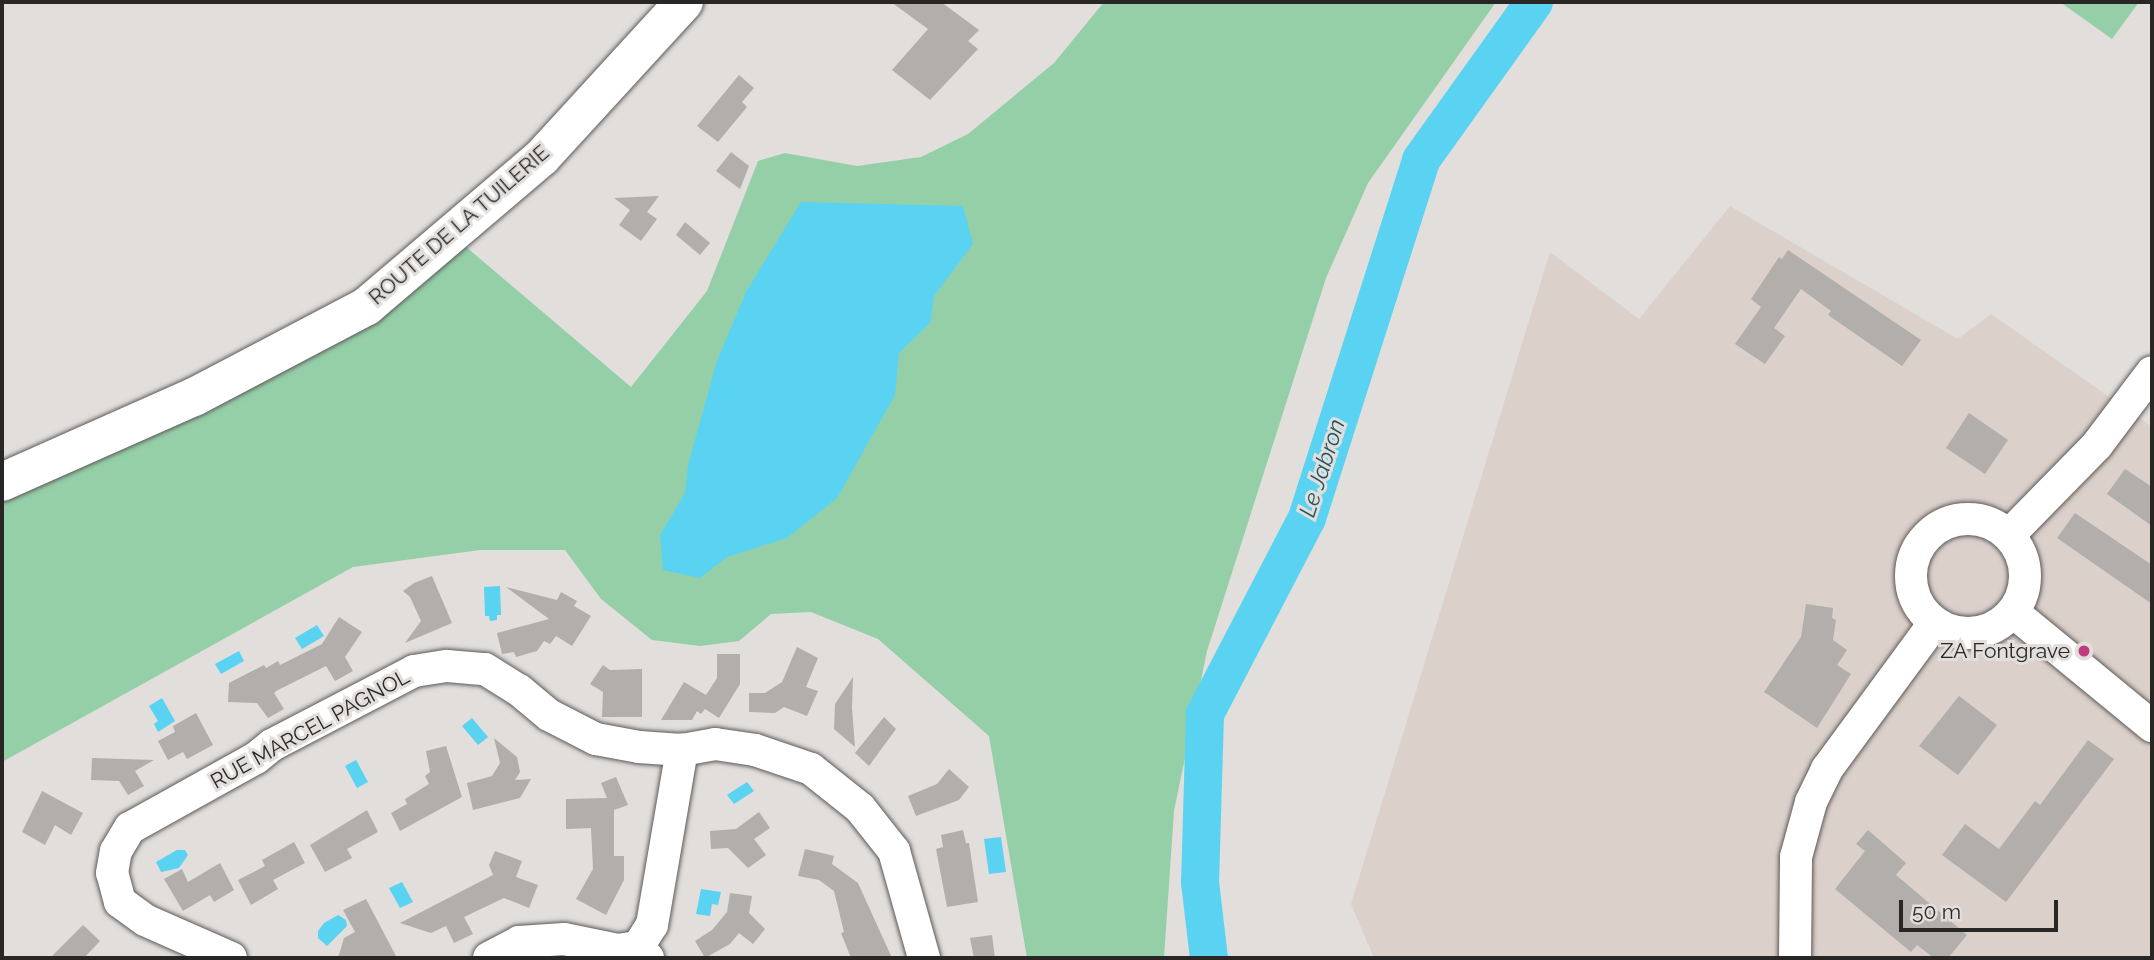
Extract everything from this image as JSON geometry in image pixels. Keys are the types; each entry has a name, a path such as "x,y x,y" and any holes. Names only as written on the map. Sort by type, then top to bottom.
{"main road":[{"name":"ROUTE DE LA TUILERIE","path":"2,482 194,397 368,306 542,157 684,2"}],"street":[{"path":"2009,535 2097,445 2152,372"},
{"path":"1976,519 2000,527 2009,535 2022,555 2026,579 2024,591 2013,612 1994,627 1970,633 1957,632 1935,622 1918,604 1911,579 1915,554 1929,534 1951,521 1976,519"},
{"path":"2013,612 2152,726"},
{"path":"1795,958 1796,857 1811,802 1827,769 1935,622"},
{"name":"RUE MARCEL PAGNOL","path":"231,958 145,920 120,901 112,873 116,851 130,828 256,758 272,745 414,671 447,666 485,669 519,690 549,715 596,739 639,747 682,750 715,744 755,750 811,769 860,808 894,851 924,958"},
{"path":"489,958 519,942 564,939 643,952 652,925 682,750"}],"shaded area":[{"path":"1730,206 1958,339 1991,314 2152,427 2152,958 1374,958 1351,904 1550,252 1639,319"}],"green space":[{"path":"1104,2 1496,2 1368,183 1326,278 1207,651 1174,811 1164,958 1027,958 989,736 878,639 811,612 771,614 739,641 700,646 652,640 601,599 565,550 480,550 353,567 2,762 2,496 465,246 631,387 707,291 758,161 785,153 857,166 921,157 968,134 1054,63"},
{"path":"2060,2 2139,2 2112,39"}],"water":[{"path":"801,202 963,206 973,244 934,296 930,323 899,353 895,395 837,498 787,538 727,557 700,578 663,570 660,535 685,493 688,465 717,361 746,292"},
{"path":"500,586 501,615 497,615 497,620 490,621 489,616 485,616 484,587"},
{"path":"317,625 324,636 302,649 295,638"},
{"path":"239,651 244,661 221,674 215,664"},
{"path":"162,698 175,721 158,732 154,724 158,721 149,706"},
{"path":"472,718 488,737 478,745 462,726"},
{"path":"356,760 368,782 357,788 345,766"},
{"path":"747,782 754,791 734,804 727,795"},
{"path":"1001,837 1006,872 989,874 984,839"},
{"path":"177,850 185,850 188,855 179,868 161,872 156,862"},
{"path":"402,882 413,902 400,908 389,888"},
{"path":"701,889 721,892 718,905 712,904 710,916 696,914"},
{"path":"338,915 346,920 347,926 327,946 318,938 318,931 324,923"}],"building":[{"path":"891,2 941,2 979,30 968,41 978,49 930,100 892,70 928,29"},
{"path":"739,75 754,88 742,102 747,107 718,142 697,126"},
{"path":"731,152 749,166 740,189 716,171"},
{"path":"659,196 647,212 657,219 641,241 619,225 630,210 614,198"},
{"path":"685,222 710,243 700,255 676,235"},
{"path":"1788,250 1921,340 1902,366 1828,315 1831,311 1801,289 1774,328 1785,336 1765,364 1735,344 1761,307 1751,299 1779,257 1782,259"},
{"path":"1969,413 2008,440 1985,474 1946,448"},
{"path":"2125,469 2152,487 2152,526 2107,494"},
{"path":"2075,513 2152,565 2152,604 2057,538"},
{"path":"432,576 452,623 405,643 421,621 410,597 403,591"},
{"path":"506,587 557,600 561,592 577,601 574,606 591,616 572,646 556,636 550,644 544,641 537,651 516,657 514,652 502,654 497,633 549,619"},
{"path":"1806,604 1833,608 1832,618 1836,620 1833,640 1847,650 1837,665 1851,674 1817,728 1764,692 1801,637"},
{"path":"339,617 362,632 345,657 353,671 335,681 326,666 278,690 274,693 284,709 268,718 257,703 228,702 229,683 264,665 266,668 278,661 280,665 322,644"},
{"path":"797,647 818,658 806,687 818,691 807,716 784,707 775,713 749,712 749,693 765,693 782,682"},
{"path":"717,654 740,654 740,684 719,718 705,709 701,714 697,711 692,720 661,720 684,682 706,695 717,678"},
{"path":"603,665 610,670 642,669 642,717 602,717 603,692 590,684"},
{"path":"853,677 855,747 834,729 835,704"},
{"path":"1959,696 1997,725 1958,775 1919,746"},
{"path":"196,713 213,745 187,759 183,752 168,760 158,741 175,732 173,726"},
{"path":"884,717 896,729 869,766 855,753"},
{"path":"494,738 517,757 520,772 515,780 531,779 520,798 473,810 467,783 492,776 500,763"},
{"path":"2088,740 2114,759 2006,902 1942,855 1965,824 1999,849 2035,801 2040,805"},
{"path":"446,746 462,797 400,831 391,813 407,804 405,799 429,784 425,776 430,772 426,751"},
{"path":"92,758 154,760 135,771 144,786 128,795 119,781 91,780"},
{"path":"949,769 969,787 959,800 916,816 908,796 937,784"},
{"path":"616,777 628,805 614,810 614,856 624,856 624,880 606,915 576,899 593,869 591,828 566,829 566,799 607,798 601,783"},
{"path":"42,791 83,813 71,835 55,825 45,845 22,832"},
{"path":"367,810 378,832 347,849 352,858 325,872 310,845"},
{"path":"759,812 770,828 754,839 766,855 748,868 728,848 711,849 710,831 736,829"},
{"path":"963,830 966,843 969,843 978,902 947,907 936,849 943,847 941,835"},
{"path":"1868,830 1906,863 1896,875 1967,935 1948,958 1934,958 1917,945 1911,952 1835,889 1865,851 1856,844"},
{"path":"294,842 305,863 273,880 278,889 251,905 238,880 265,866 262,860"},
{"path":"805,849 834,856 832,864 858,883 892,958 851,958 841,933 844,932 834,891 819,880 798,876"},
{"path":"495,851 522,861 516,877 538,885 529,908 504,898 464,917 473,934 454,943 446,926 431,933 400,923 493,875 489,865"},
{"path":"220,863 234,890 214,902 210,895 183,911 164,879 182,869 188,882"},
{"path":"730,893 752,896 749,913 765,929 753,944 739,933 730,944 705,958 695,941 712,930 727,912"},
{"path":"366,899 397,958 338,958 344,938 355,932 343,910"},
{"path":"83,925 100,941 84,958 50,958"},
{"path":"992,935 995,958 974,958 970,938"}],"waterway":[{"name":"Le Jabron","path":"1209,958 1200,883 1205,714 1307,518 1421,160 1534,2"}],"place":[{"name":"ZA Fontgrave","path":"2084,651"}]}
